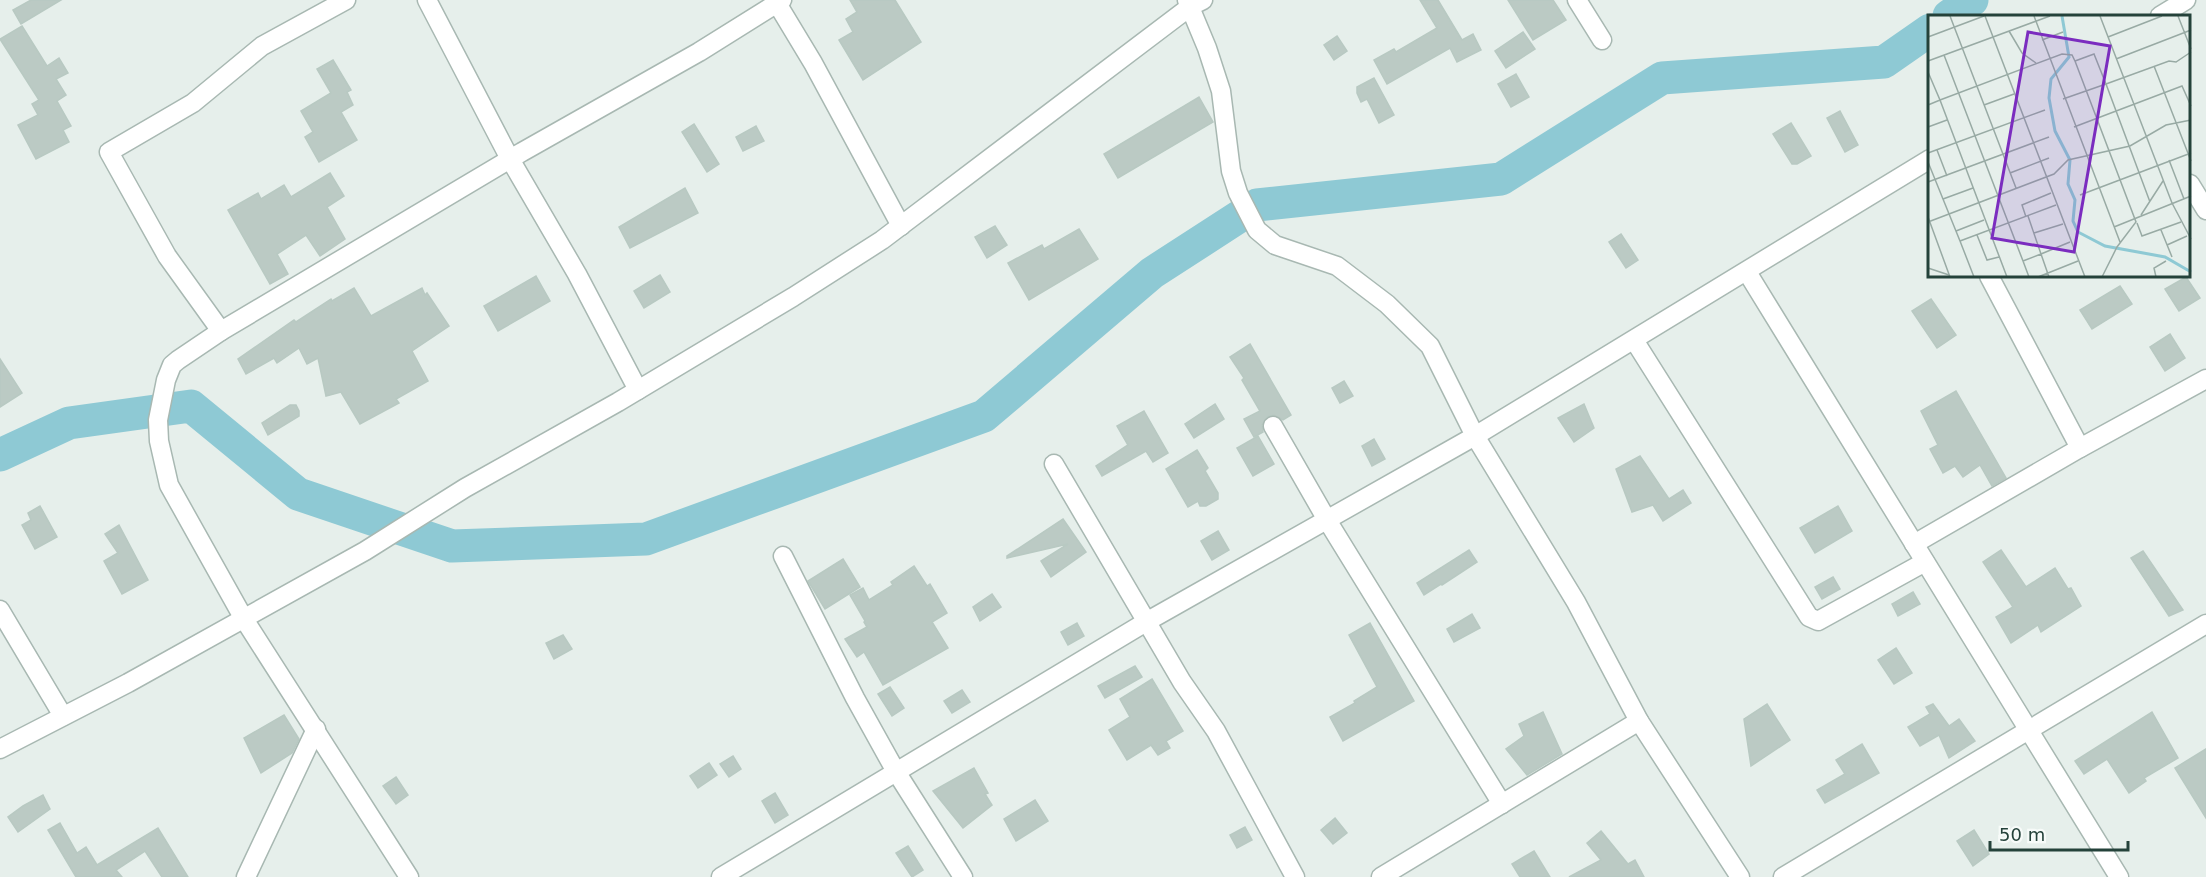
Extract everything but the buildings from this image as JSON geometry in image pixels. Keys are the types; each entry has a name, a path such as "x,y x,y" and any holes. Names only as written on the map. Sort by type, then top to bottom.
{"street":[{"path":"221,331 167,256 108,152 193,103 262,46 346,0"},
{"path":"427,0 510,159 577,274 638,390"},
{"path":"1577,0 1602,40"},
{"path":"2162,15 2186,0"},
{"path":"409,877 244,619 169,485 159,441 158,420 166,380 172,365 221,331 510,159 699,52 778,1 901,226"},
{"path":"0,748 128,683 365,551 465,488 638,390 793,297 901,226 1194,2 1221,91 1231,171 1238,193 1257,230 1275,245 1337,266 1387,304 1430,346 1475,436 1576,602 1640,720 1740,877"},
{"path":"721,877 1146,622 1475,436 1928,163"},
{"path":"2191,186 2206,210"},
{"path":"1747,272 1857,447 2119,877"},
{"path":"1990,278 2080,448"},
{"path":"1634,340 1809,617 1818,621 1925,562"},
{"path":"1914,544 2080,448 2206,379"},
{"path":"1273,426 1327,520 1502,804"},
{"path":"1054,464 1182,682 1216,731 1295,877"},
{"path":"783,556 895,771 963,877"},
{"path":"0,610 63,716"},
{"path":"1783,877 2206,624"},
{"path":"1381,877 1640,720"},
{"path":"246,877 316,729"}],"waterway":[{"path":"1950,15 1972,0"},
{"path":"0,455 69,423 191,406 298,494 452,546 646,539 984,416 1152,273 1257,205 1501,179 1662,78 1884,62 1928,31"}]}
